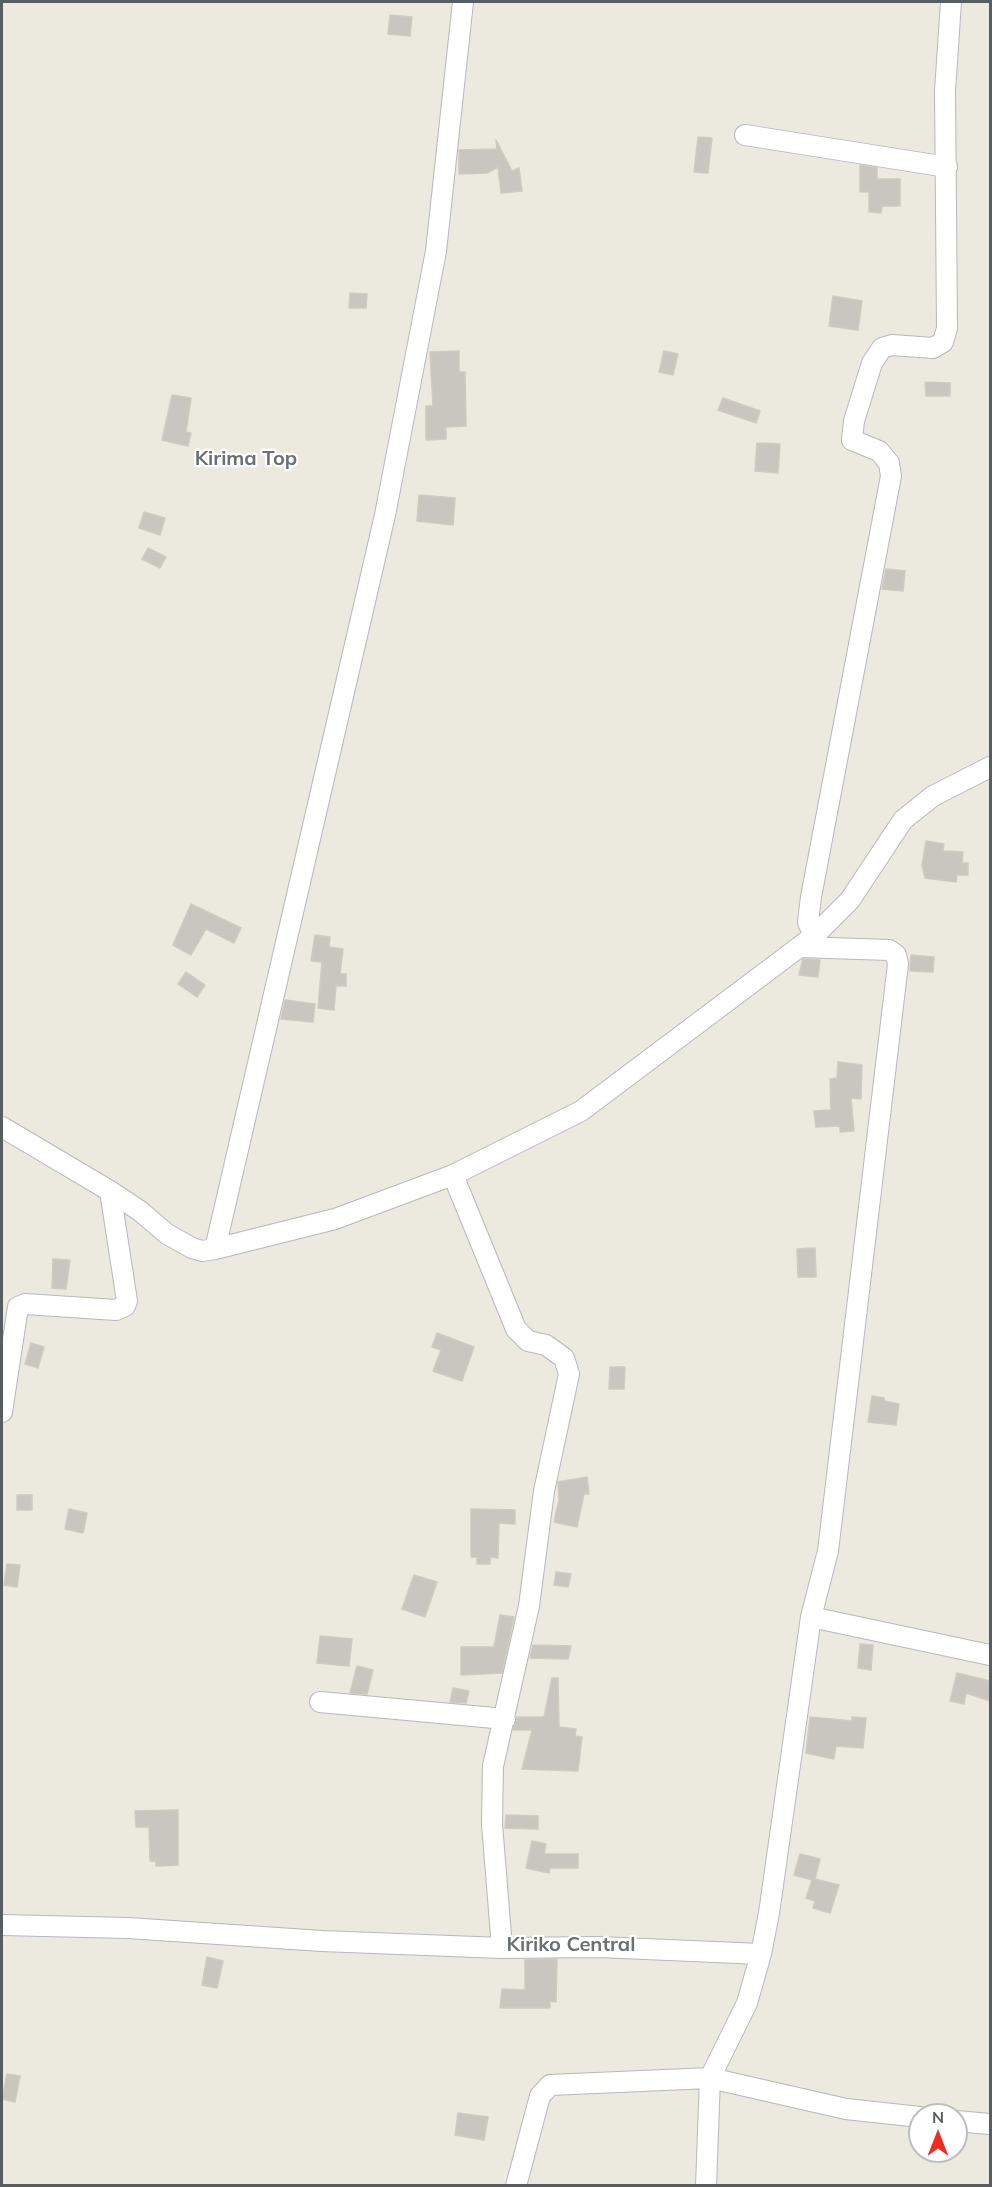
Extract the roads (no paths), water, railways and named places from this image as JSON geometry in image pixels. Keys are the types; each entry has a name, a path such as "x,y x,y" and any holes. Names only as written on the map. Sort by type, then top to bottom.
{"street":[{"path":"215,1249 385,515 436,251 463,2"},
{"path":"807,941 812,897 891,476 889,463 879,451 852,440 854,421 872,363 882,348 892,345 933,348 943,342 947,328 949,295 945,91 951,2"},
{"path":"745,135 946,167"},
{"path":"2,1127 110,1191 184,1244 202,1251 335,1219 453,1175 581,1111 807,941 850,900 903,820 933,796 990,766"},
{"path":"706,2186 710,2078 747,2004 761,1954 770,1913 812,1617 828,1551 898,964 896,956 889,950 807,941"},
{"path":"453,1175 516,1329 528,1341 546,1345 564,1358 569,1374 544,1491 529,1606 493,1766 492,1824 502,1948"},
{"path":"2,1412 18,1307 25,1304 116,1310 125,1306 127,1301 110,1191"},
{"path":"812,1617 990,1655"},
{"path":"321,1702 505,1719"},
{"path":"2,1926 128,1928 322,1941 502,1948 599,1947 761,1954"},
{"path":"516,2186 540,2096 550,2085 710,2078 846,2109 908,2116"},
{"path":"968,2122 990,2124"}],"district":[{"name":"Kirima Top","path":"246,459"},
{"name":"Kiriko Central","path":"571,1945"}]}
